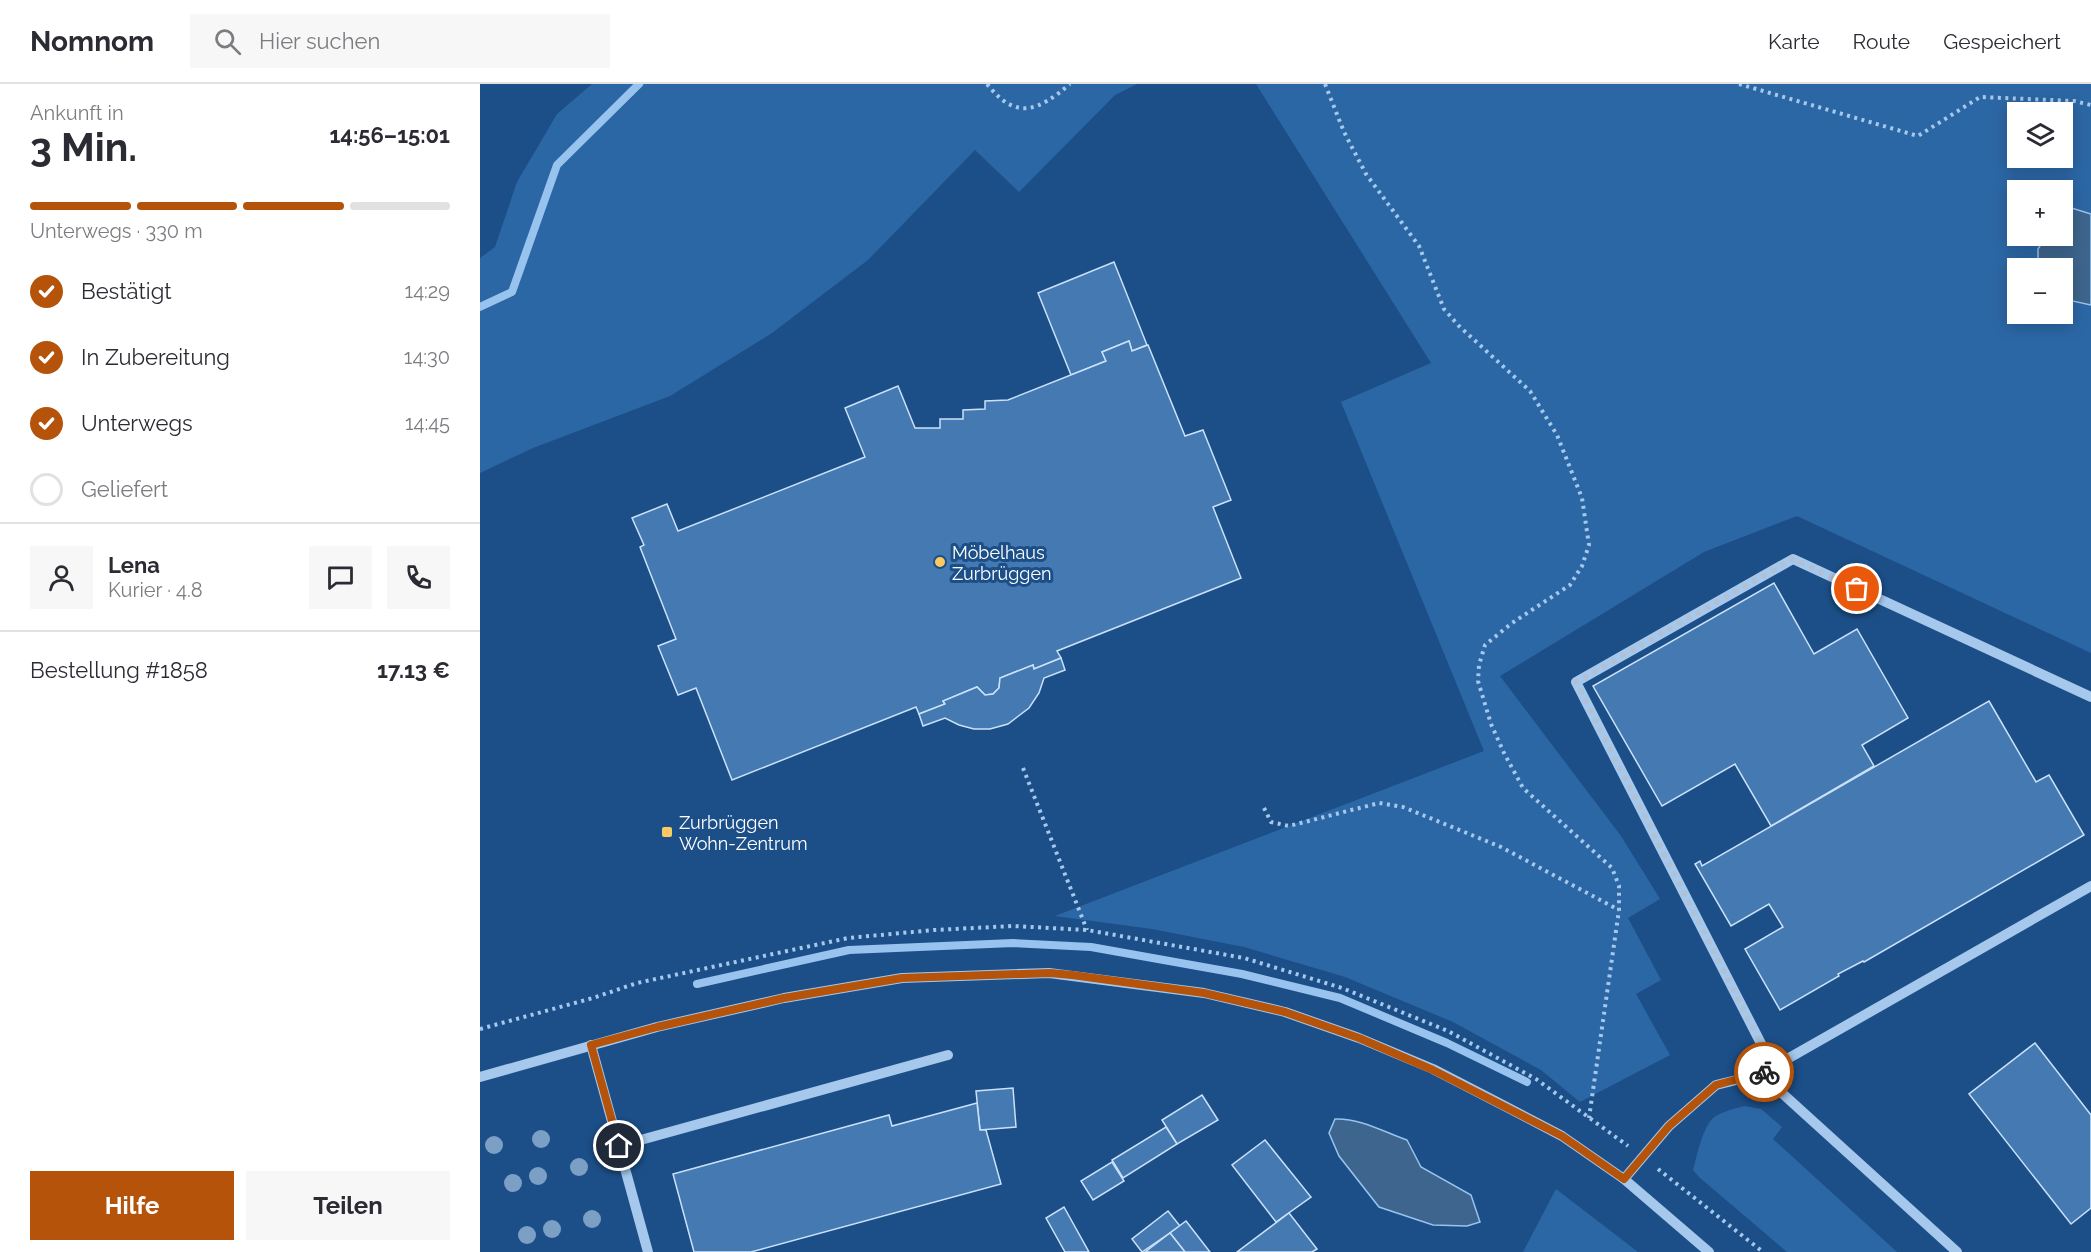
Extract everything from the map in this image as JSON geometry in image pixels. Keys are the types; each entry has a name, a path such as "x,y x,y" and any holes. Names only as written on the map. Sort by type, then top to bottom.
{"street":[{"path":"1773,1067 1576,682 1793,559 2091,697"},
{"path":"1624,1179 1669,1126 1716,1085 1761,1074 2091,886"},
{"path":"480,1077 657,1027 784,998 902,978 1050,973 1204,993 1285,1012 1359,1038 1433,1070 1562,1136 1624,1179 1709,1252"},
{"path":"591,1045 648,1252"},
{"path":"619,1146 948,1055"},
{"path":"1761,1074 1957,1252"}],"path":[{"path":"987,84 994,93 1020,108 1037,108 1070,84"},
{"path":"1325,84 1344,132 1366,174 1419,246 1444,309 1459,326 1530,391 1557,435 1582,498 1589,545 1582,566 1570,585 1512,623 1485,645 1479,664 1478,681 1491,724 1523,788 1612,868 1619,886 1619,910 1589,1118"},
{"path":"1739,84 1918,136 1980,97 2074,101 2091,105"},
{"path":"1023,768 1087,930"},
{"path":"1264,808 1271,822 1289,826 1379,802 1403,807 1501,847 1619,910"},
{"path":"480,1029 637,983 848,938 1013,926 1087,930 1244,958 1342,988 1448,1031 1536,1079 1643,1157 1763,1252"}],"shaded area":[{"path":"592,84 1137,84 1115,95 1019,192 975,150 868,260 772,333 670,396 533,448 480,473 480,258 495,247 517,182 557,114"},
{"path":"1256,84 2091,84 2091,214 2073,208 2073,180 2007,180 2007,246 2040,246 2038,258 2007,258 2007,324 2073,324 2073,301 2091,305 2091,653 1797,516 1704,552 1500,676 1621,836 1660,899 1628,918 1661,980 1636,994 1670,1055 1580,1102 1541,1070 1453,1022 1345,977 1244,947 1152,929 1055,916 1484,751 1341,402 1431,363"},
{"path":"2073,208 2091,214 2091,305 2073,301 2073,258 2038,258 2040,246 2073,246"},
{"path":"1744,1106 1761,1109 1782,1127 1773,1139 1897,1252 1787,1252 1699,1177 1693,1170 1708,1124 1719,1114"},
{"path":"1335,1119 1363,1123 1407,1140 1421,1167 1471,1195 1480,1222 1467,1226 1433,1225 1379,1207 1339,1156 1329,1133"},
{"path":"1556,1189 1638,1252 1523,1252"}],"building":[{"path":"1114,262 1147,345 1132,351 1129,341 1102,352 1106,361 1071,375 1038,293"},
{"name":"Möbelhaus Zurbrüggen","path":"1129,341 1132,351 1148,345 1185,436 1203,430 1231,500 1213,507 1241,578 1057,651 1061,658 1034,669 1033,665 1000,678 999,688 993,694 985,695 977,687 943,701 945,704 919,714 916,707 732,780 696,688 678,695 658,646 676,639 640,547 644,545 632,518 667,504 678,531 865,457 845,408 898,386 915,428 940,428 940,419 963,419 963,410 985,409 985,401 1008,400 1106,361 1102,352"},
{"path":"1774,583 1814,654 1857,629 1908,718 1862,745 1874,766 1771,826 1735,764 1662,806 1593,686"},
{"path":"1061,658 1065,670 1044,678 1039,693 1029,708 1008,724 990,729 974,729 945,718 923,726 919,714 945,704 943,701 977,687 985,695 993,694 999,688 1000,678 1033,665 1034,669"},
{"path":"1989,701 2036,782 2049,775 2084,835 1864,962 1838,974 1839,976 1780,1010 1745,949 1783,927 1769,904 1731,926 1695,864 1700,861 1702,866"},
{"path":"2035,1043 2091,1115 2091,1208 2071,1224 1969,1094"},
{"path":"1013,1088 1016,1127 980,1130 976,1091"},
{"path":"1202,1095 1218,1120 1177,1144 1162,1120"},
{"path":"977,1103 980,1130 986,1130 1001,1184 751,1252 694,1252 673,1174 889,1115 892,1126"},
{"path":"1166,1127 1177,1144 1123,1178 1112,1160"},
{"path":"1265,1140 1311,1197 1276,1222 1232,1165"},
{"path":"1112,1162 1124,1181 1093,1200 1081,1181"},
{"path":"1064,1207 1089,1252 1065,1252 1046,1218"},
{"path":"1168,1211 1180,1226 1142,1252 1132,1239"},
{"path":"1289,1213 1317,1249 1312,1252 1237,1252"},
{"path":"1186,1221 1210,1252 1185,1252 1170,1233"},
{"path":"1170,1233 1185,1252 1145,1252"}],"waterway":[{"path":"480,307 512,292 557,165 639,84"},
{"path":"697,984 849,950 1013,943 1091,947 1242,974 1340,998 1447,1043 1527,1082"}],"way so far":[{"path":"1764,1072 1773,1067 1576,682 1793,559 1857,589"}],"place":[{"name":"Möbelhaus Zurbrüggen","path":"940,562"},
{"name":"Zurbrüggen Wohn-Zentrum","path":"667,832"}],"route":[{"path":"619,1146 591,1045 657,1027 784,998 902,978 1050,973 1204,993 1285,1012 1359,1038 1433,1070 1562,1136 1624,1179 1669,1126 1716,1085 1764,1072"}]}
